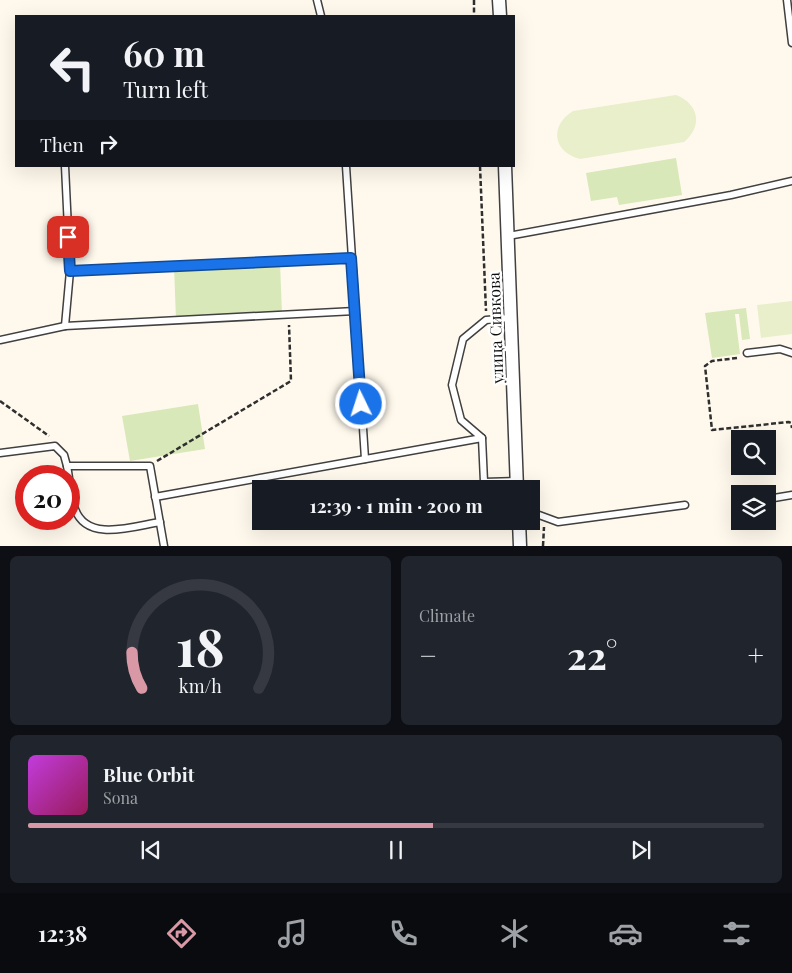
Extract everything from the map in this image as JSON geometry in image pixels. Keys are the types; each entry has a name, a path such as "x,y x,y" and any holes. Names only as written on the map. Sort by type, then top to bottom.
{"street":[{"path":"499,0 500,15"},
{"name":"улица Сивкова","path":"505,167 517,480"},
{"path":"519,530 520,546"}],"lane":[{"path":"317,0 322,15"},
{"path":"787,0 792,43"},
{"path":"64,326 70,271 65,167"},
{"path":"346,167 365,459"},
{"path":"508,236 731,195 792,181"},
{"path":"70,271 351,258"},
{"path":"0,340 64,326 355,311"},
{"path":"484,480 482,438 461,420 452,385 463,339 486,320 511,318"},
{"path":"748,354 780,349 792,352"},
{"path":"155,497 482,438"},
{"path":"0,453 55,446 64,455 67,465"},
{"path":"80,466 150,466 164,546"},
{"path":"776,498 792,495"},
{"path":"540,515 558,522 685,505"},
{"path":"80,519 89,526 100,530 160,522"}],"path":[{"path":"474,0 474,15"},
{"path":"480,167 486,320"},
{"path":"150,466 291,381 288,314"},
{"path":"748,354 740,358 711,362 705,366 711,428 714,430 789,422 792,428"},
{"path":"0,401 53,439"},
{"path":"543,546 544,517"}],"green space":[{"path":"676,95 690,104 696,116 694,129 684,142 580,159 564,151 557,138 560,124 573,111"},
{"path":"676,158 682,195 619,205 617,197 591,201 586,173"},
{"path":"280,262 282,315 176,320 174,266"},
{"path":"792,301 792,334 761,338 757,305"},
{"path":"746,308 750,339 742,340 739,314 735,314 740,354 712,358 705,313"},
{"path":"198,404 205,449 130,461 122,416"}],"route":[{"path":"68,237 70,271 351,258 361,404"}]}
